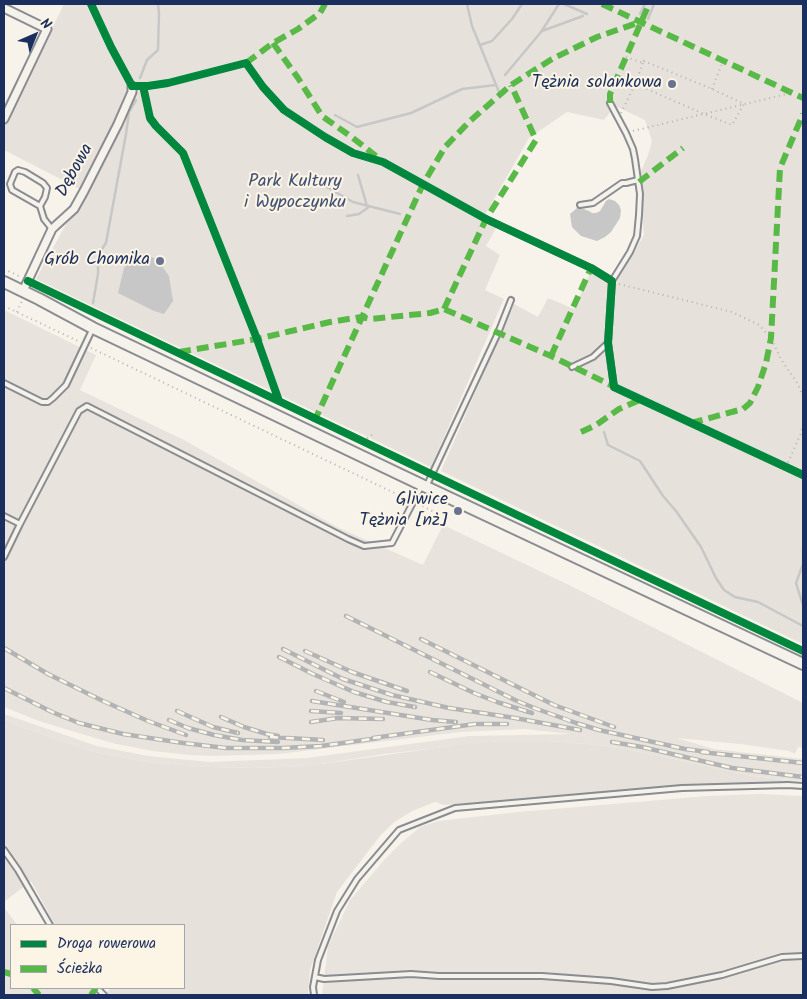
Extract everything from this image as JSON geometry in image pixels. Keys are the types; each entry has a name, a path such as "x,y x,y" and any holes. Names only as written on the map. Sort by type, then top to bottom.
{"main road":[{"path":"4,282 22,296 803,664"}],"street":[{"path":"4,8 48,29 4,119"},
{"name":"Dębowa","path":"22,296 52,229 74,209 84,191 118,124 132,92 132,86"}],"lane":[{"path":"610,103 626,133 635,159 640,194 637,236 630,252 612,281 608,343 614,386"},
{"path":"40,206 47,188 44,183 25,172 18,170 15,172 10,184 12,190 40,206 44,219 52,229"},
{"path":"580,205 593,203 622,183 638,180"},
{"path":"486,219 591,268 612,281"},
{"path":"4,557 79,410 87,406 364,546 392,543 413,502 424,486 498,333 510,300"},
{"path":"4,383 42,402 48,402 66,385 93,328"},
{"path":"572,367 593,357 608,343"},
{"path":"4,516 20,524"},
{"path":"314,995 313,987 318,960 337,912 357,879 399,830 455,808 682,788 803,786"},
{"path":"4,850 49,924"},
{"path":"315,977 324,979 410,974 542,976 611,981 652,987 668,986 722,975 782,957 803,956"}],"path":[{"path":"626,57 643,63"},
{"path":"618,119 644,60 744,104"},
{"path":"712,89 723,61"},
{"path":"635,84 732,125 744,104"},
{"path":"626,133 791,93"},
{"path":"4,269 28,281"},
{"path":"612,281 624,286 732,312 758,325 771,338 803,396"},
{"path":"17,312 22,296"},
{"path":"4,306 438,514"},
{"path":"786,466 803,426"},
{"path":"362,441 375,433"}],"shaded area":[{"path":"609,199 615,201 621,210 620,218 611,232 605,237 597,241 581,236 572,227 570,214 577,208 596,213 600,211"},
{"path":"136,252 157,259 169,276 173,301 164,314 118,293 124,268"},
{"path":"4,310 96,355 80,390 184,440 337,527 423,565 443,525 569,585 803,703 803,748 798,747 795,754 789,751 740,744 677,738 714,749 803,759 803,781 752,776 600,745 548,741 500,741 384,754 308,766 210,767 147,762 95,752 4,720 4,714 97,746 148,756 210,762 307,758 469,736 571,734 524,729 461,732 278,754 190,755 116,744 39,721 4,707"},
{"path":"758,794 803,796 803,995 322,995 328,946 350,900 385,859 420,827 438,821 518,812 707,796"},
{"path":"4,967 10,974 10,989 25,989 32,995 4,995"}],"green space":[{"name":"Park Kultury i Wypoczynku","path":"64,4 803,4 803,644 441,471 514,304 538,317 548,298 574,309 591,271 616,283 644,235 639,176 652,141 645,120 615,106 604,120 567,112 529,138 482,220 496,228 486,246 500,255 485,290 504,299 431,467 36,279 84,191 4,150 4,126"},
{"path":"4,720 95,752 147,762 210,767 307,766 458,745 500,741 548,741 600,745 752,776 798,781 716,784 444,805 435,802 412,811 393,823 380,836 337,892 310,970 308,995 104,995 110,989 185,989 185,924 54,924 31,881 4,902"},
{"path":"4,907 16,924 10,924 10,974 4,967"},
{"path":"25,989 93,989 98,995 32,995"}],"waterway":[{"path":"140,78 147,60 158,50 158,4"},
{"path":"467,4 472,26 499,92"},
{"path":"480,45 492,41 512,19 522,4"},
{"path":"505,75 541,32 559,4"},
{"path":"564,4 587,14"},
{"path":"640,14 645,4"},
{"path":"648,19 654,4"},
{"path":"542,31 583,16"},
{"path":"335,115 357,127 411,113 462,89 496,85"},
{"path":"93,303 98,274 98,255 106,243 129,112 136,100"},
{"path":"358,175 367,206"},
{"path":"325,186 353,202 400,214"},
{"path":"347,216 359,214 370,206"},
{"path":"604,432 608,445 640,461 701,547 724,590 735,597 758,602 803,626"},
{"path":"803,549 803,564 796,583 803,605"}],"railway":[{"path":"346,616 517,701 537,709 599,730 685,749 708,752"},
{"path":"421,639 554,705 614,727"},
{"path":"4,648 48,674 103,701 186,735"},
{"path":"283,649 343,679 392,695 449,708 580,730"},
{"path":"305,651 352,672 407,691"},
{"path":"279,657 354,692 387,702 415,707"},
{"path":"430,672 474,693 532,713"},
{"path":"4,688 79,723 123,734 183,743 226,748 283,748 321,746 379,738"},
{"path":"316,691 344,702"},
{"path":"312,701 456,722"},
{"path":"177,711 213,727 238,733"},
{"path":"311,711 341,713"},
{"path":"221,717 244,727 278,736"},
{"path":"311,722 338,718 383,719"},
{"path":"169,720 188,728 214,735 242,740 278,742"},
{"path":"373,738 475,724 507,724"},
{"path":"270,737 323,740"},
{"path":"612,742 732,768 803,777"},
{"path":"701,752 803,763"}],"marked path":[{"path":"246,63 320,13 325,4"},
{"path":"602,4 803,98"},
{"path":"610,103 610,94 649,4"},
{"path":"314,422 423,184 445,147 470,121 511,85 552,59 597,37 640,22"},
{"path":"273,43 322,116 376,156"},
{"path":"444,309 486,219 536,140 511,85"},
{"path":"691,423 743,409 750,403 758,387 766,363 771,338 780,168 803,114"},
{"path":"639,182 683,148"},
{"path":"551,356 591,268"},
{"path":"179,352 257,339 330,322 361,317 370,319 430,313 444,309 551,356 615,387"},
{"path":"581,432 596,425 619,409 642,399"},
{"path":"4,972 10,974"},
{"path":"34,989 39,995"},
{"path":"91,995 95,989"}],"cycle path":[{"path":"91,4 132,86"},
{"path":"132,86 168,83 246,63 263,87 284,110 325,137 353,153 383,162 486,219 591,268 612,281 608,343 614,387 803,475"},
{"path":"135,86 143,86 150,118 183,153 257,339 279,401"},
{"path":"28,281 803,651"}],"place":[{"name":"Tężnia solankowa","path":"672,84"},
{"name":"Grób Chomika","path":"160,261"},
{"name":"Gliwice Tężnia [nż]","path":"458,511"}]}
